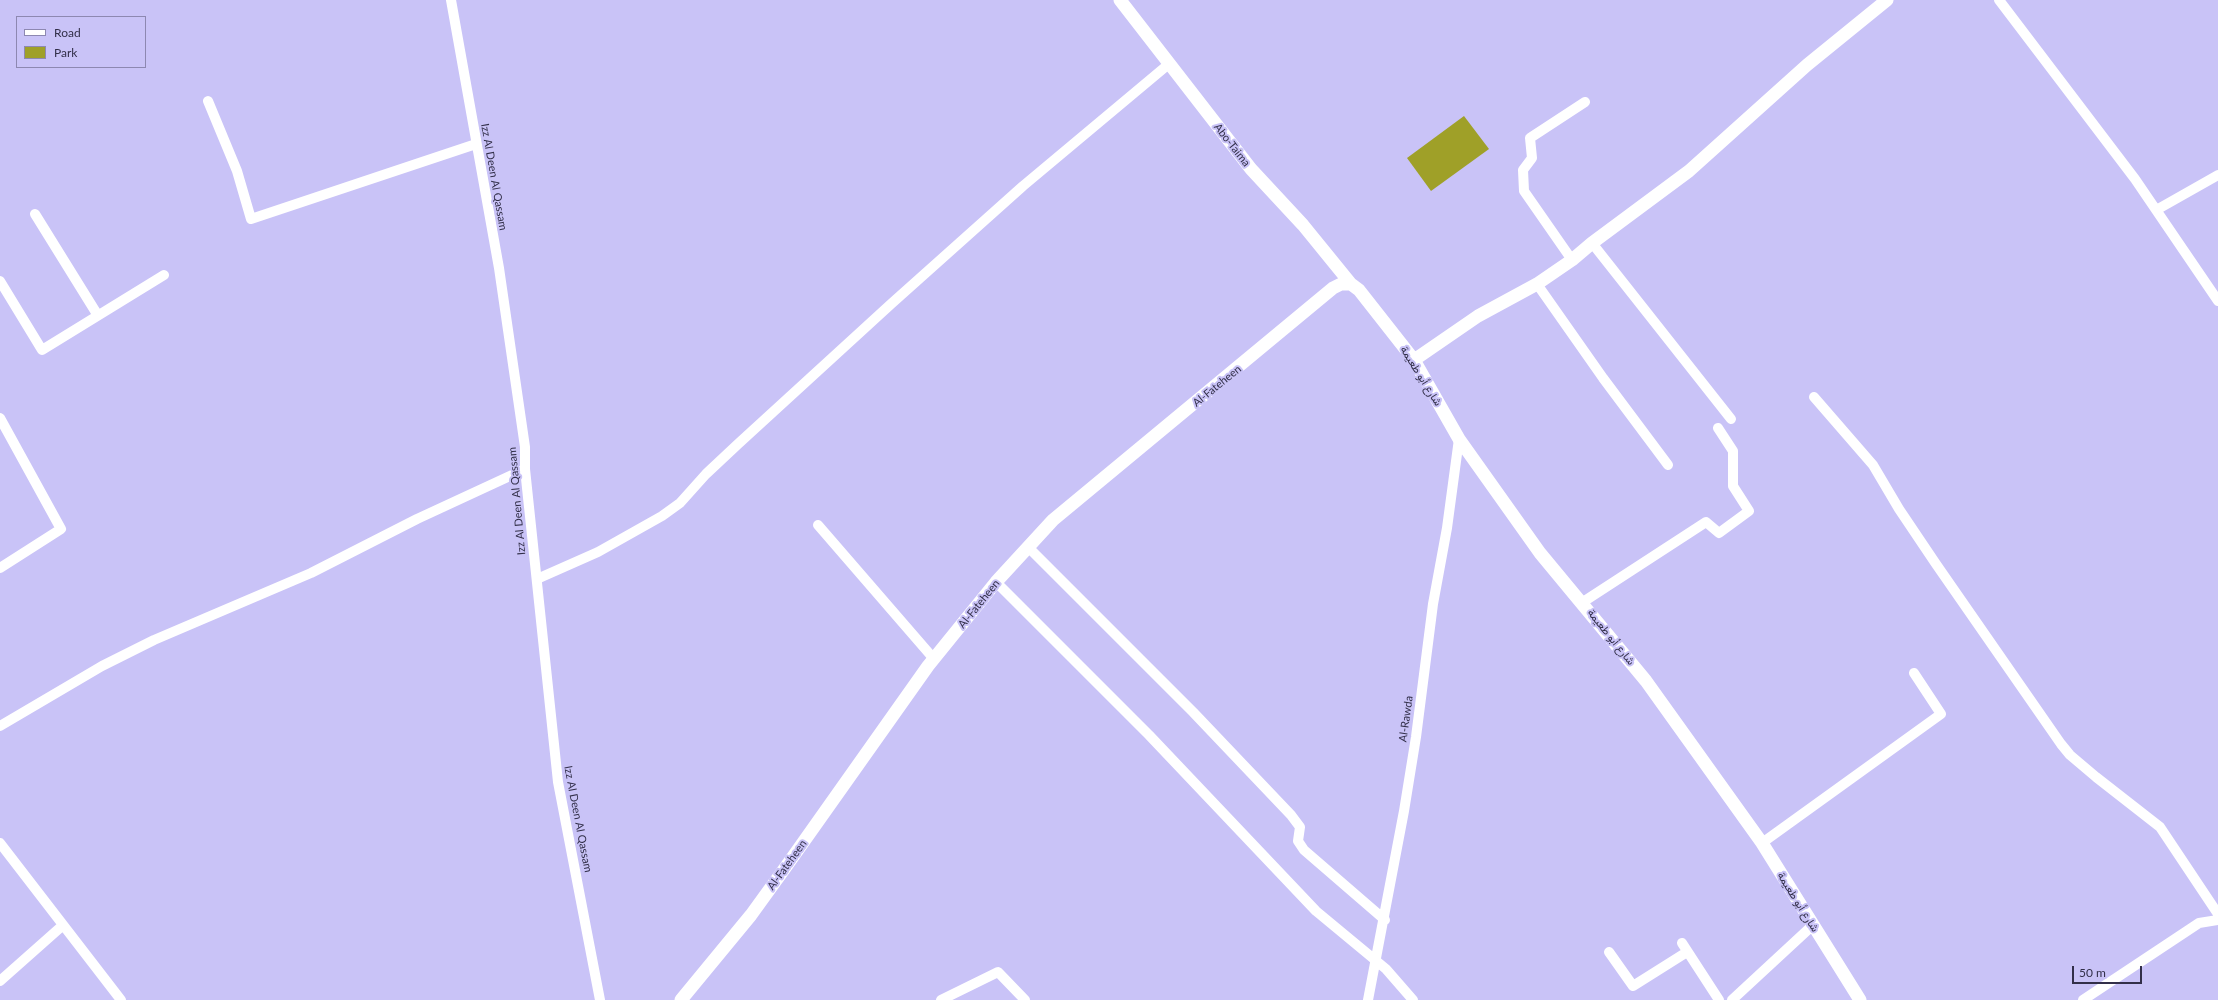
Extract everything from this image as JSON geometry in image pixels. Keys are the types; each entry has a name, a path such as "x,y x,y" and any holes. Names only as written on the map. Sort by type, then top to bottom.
{"street":[{"name":"Izz Al Deen Al Qassam","path":"452,0 501,284 525,447 525,469 558,782 600,1000"},
{"name":"Abo-Taima","path":"1120,0 1251,169 1303,225 1351,284"},
{"path":"1414,360 1478,316 1537,284 1572,260 1592,243 1689,171 1807,66 1887,0"},
{"path":"1999,0 2158,209 2218,301"},
{"path":"537,579 598,552 662,516 680,503 717,464 891,304 1023,186 1170,63"},
{"path":"208,101 237,171 251,219 476,144"},
{"path":"1572,260 1524,191 1523,170 1532,158 1530,138 1584,102"},
{"path":"2158,209 2218,175"},
{"path":"35,214 97,314"},
{"path":"1592,243 1731,419"},
{"path":"0,281 42,350 97,314 164,275"},
{"name":"Al-Fateheen","path":"681,1000 759,904 934,659 996,582 1053,520 1333,288 1341,284 1351,284"},
{"name":"شارع أبو طعيمة","path":"1351,284 1359,290 1414,360 1459,439 1540,553 1583,602 1646,681 1762,843 1860,1000"},
{"path":"1537,284 1603,378 1668,465"},
{"path":"1814,397 1873,465 1932,558 2061,744 2070,755 2096,777 2160,827 2218,914"},
{"path":"0,418 61,529 0,568"},
{"path":"1583,602 1706,522 1719,533 1749,511 1733,486 1733,451 1718,428"},
{"name":"Al-Rawda","path":"1368,1000 1385,920 1416,737 1433,604 1447,528 1459,439"},
{"path":"0,726 102,666 154,640 311,573 417,519 525,469"},
{"path":"818,525 934,659"},
{"path":"1028,547 1193,712 1290,814 1300,827 1298,841 1304,850 1385,920"},
{"path":"996,582 1149,735 1316,911 1386,969 1413,1000"},
{"path":"1762,843 1941,714 1914,673"},
{"path":"0,843 62,926 121,1000"},
{"path":"2083,1000 2198,923 2218,920"},
{"path":"1732,1000 1813,925"},
{"path":"0,981 62,926"},
{"path":"1609,952 1633,986 1684,947 1719,1000"},
{"path":"941,1000 998,972 1025,1000"}],"green space":[{"path":"1464,116 1489,149 1431,191 1407,158"}]}
